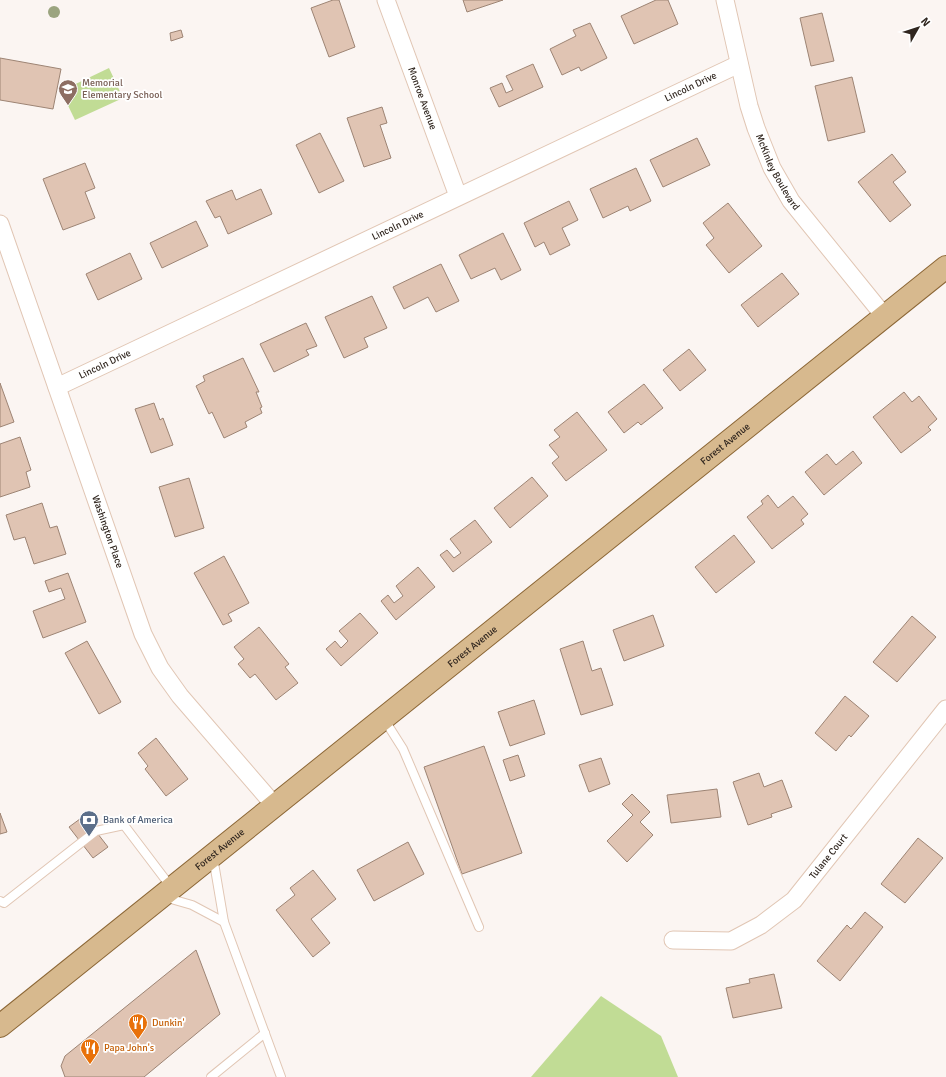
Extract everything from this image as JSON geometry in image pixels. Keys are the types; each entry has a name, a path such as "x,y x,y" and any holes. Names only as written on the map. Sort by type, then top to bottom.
{"main road":[{"name":"Forest Avenue","path":"0,1026 946,267"}],"street":[{"name":"Monroe Avenue","path":"386,0 458,196"},
{"name":"McKinley Boulevard","path":"725,0 739,64 756,128 772,168 791,201 885,317"},
{"name":"Lincoln Drive","path":"57,387 739,64"},
{"name":"Washington Place","path":"0,224 143,634 153,654 180,696 275,806"},
{"name":"Tulane Court","path":"673,940 731,941 761,925 794,900 946,709"}],"lane":[{"path":"384,719 403,749 479,927"},
{"path":"0,901 4,903 96,831 124,825 167,892 224,922"},
{"path":"213,855 224,922 281,1077"},
{"path":"211,1077 265,1033"}],"green space":[{"path":"109,68 123,98 75,120 61,91"},
{"path":"601,996 661,1036 678,1077 531,1077"}],"building":[{"path":"333,0 339,0 355,47 329,57 311,8"},
{"path":"463,0 503,0 467,12"},
{"path":"656,0 668,0 678,24 634,44 621,16"},
{"path":"822,13 834,61 811,66 800,18"},
{"path":"590,23 607,58 581,71 579,67 562,75 550,49 576,36 573,30"},
{"path":"181,30 183,37 171,41 170,33"},
{"name":"Memorial Elementary School","path":"0,58 61,69 53,109 0,100"},
{"path":"533,64 543,87 499,107 490,88 502,83 506,93 513,90 506,76"},
{"path":"852,77 865,132 828,141 815,86"},
{"path":"382,107 387,123 380,125 391,158 364,167 347,118"},
{"path":"320,133 344,181 319,193 296,145"},
{"path":"697,138 710,165 663,187 650,160"},
{"path":"892,154 906,172 893,182 911,205 890,222 858,182"},
{"path":"85,163 95,188 85,192 95,218 63,230 43,179"},
{"path":"636,168 651,201 630,211 628,206 603,218 590,189"},
{"path":"261,189 272,214 228,234 220,216 215,218 206,201 232,190 236,200"},
{"path":"569,201 578,220 562,228 570,245 550,255 544,242 535,247 524,223"},
{"path":"728,203 762,246 729,273 706,245 714,238 703,223"},
{"path":"196,221 208,246 162,268 150,243"},
{"path":"503,233 521,270 501,280 495,268 471,279 459,255"},
{"path":"130,253 142,279 98,300 86,274"},
{"path":"441,264 459,301 436,312 428,297 404,309 393,287"},
{"path":"782,273 799,294 758,327 741,305"},
{"path":"372,296 387,328 364,338 368,347 344,358 325,317"},
{"path":"306,323 317,346 306,350 309,355 274,372 260,344"},
{"path":"689,349 706,370 680,391 663,370"},
{"path":"243,358 259,392 256,392 262,407 260,408 262,413 245,422 247,427 224,438 212,412 209,414 196,386 205,381 203,376"},
{"path":"0,383 14,422 0,427"},
{"path":"644,384 663,408 641,425 638,422 624,433 608,412"},
{"path":"904,392 912,402 919,396 937,419 928,427 931,430 901,453 873,417"},
{"path":"154,403 160,420 163,418 173,445 151,453 135,409"},
{"path":"577,412 607,450 566,481 552,463 559,457 549,445 560,437 554,430"},
{"path":"20,437 31,470 26,472 30,487 0,497 0,444"},
{"path":"853,451 862,463 824,495 805,472 827,454 836,465"},
{"path":"532,477 548,496 510,528 494,508"},
{"path":"189,478 204,528 175,537 159,487"},
{"path":"768,495 778,508 793,496 808,514 801,520 804,524 772,549 747,517 763,504 761,501"},
{"path":"42,503 50,528 57,526 66,554 34,564 25,537 14,540 6,515"},
{"path":"475,520 492,542 453,572 440,555 447,550 454,558 461,553 450,539"},
{"path":"734,535 755,562 716,593 695,567"},
{"path":"224,556 249,603 228,614 232,621 223,625 194,573"},
{"path":"418,567 435,587 396,620 381,601 388,595 394,603 403,596 396,586"},
{"path":"68,573 86,622 43,638 33,611 65,599 61,588 49,592 45,581"},
{"path":"360,613 378,633 341,666 326,649 335,641 341,648 348,641 339,631"},
{"path":"653,615 664,646 624,661 613,630"},
{"path":"912,616 936,637 897,682 873,662"},
{"path":"259,627 289,664 285,667 298,683 276,700 255,674 250,678 238,664 244,659 234,647"},
{"path":"87,641 121,702 99,714 65,653"},
{"path":"583,641 592,671 601,668 613,705 581,715 560,649"},
{"path":"845,696 869,716 851,737 849,735 836,751 815,733"},
{"path":"534,700 545,734 510,746 498,712"},
{"path":"156,738 188,779 166,796 145,769 148,766 138,753"},
{"path":"484,746 522,853 462,874 424,767"},
{"path":"518,755 525,776 510,781 503,760"},
{"path":"601,758 610,784 589,792 579,765"},
{"path":"759,773 764,787 782,780 792,807 771,814 772,817 748,825 733,782"},
{"path":"717,789 721,817 671,823 667,795"},
{"path":"632,794 650,812 640,822 653,835 627,862 607,841 633,815 622,804"},
{"path":"0,813 7,832 0,834"},
{"name":"Bank of America","path":"84,816 108,847 93,858 69,827"},
{"path":"918,838 943,858 905,903 881,884"},
{"path":"408,842 424,874 374,901 357,870"},
{"path":"313,870 336,899 311,919 330,943 313,957 276,910 295,895 290,888"},
{"path":"865,912 883,927 840,981 817,961 847,925 851,929"},
{"path":"196,950 220,1014 144,1077 65,1077 61,1066 65,1056"},
{"path":"774,974 782,1008 733,1018 726,988 750,983 749,979"}],"place":[{"name":"Memorial Elementary School","path":"68,106"},
{"name":"Bank of America","path":"89,837"},
{"name":"Dunkin'","path":"138,1040"},
{"name":"Papa John's","path":"90,1065"}]}
